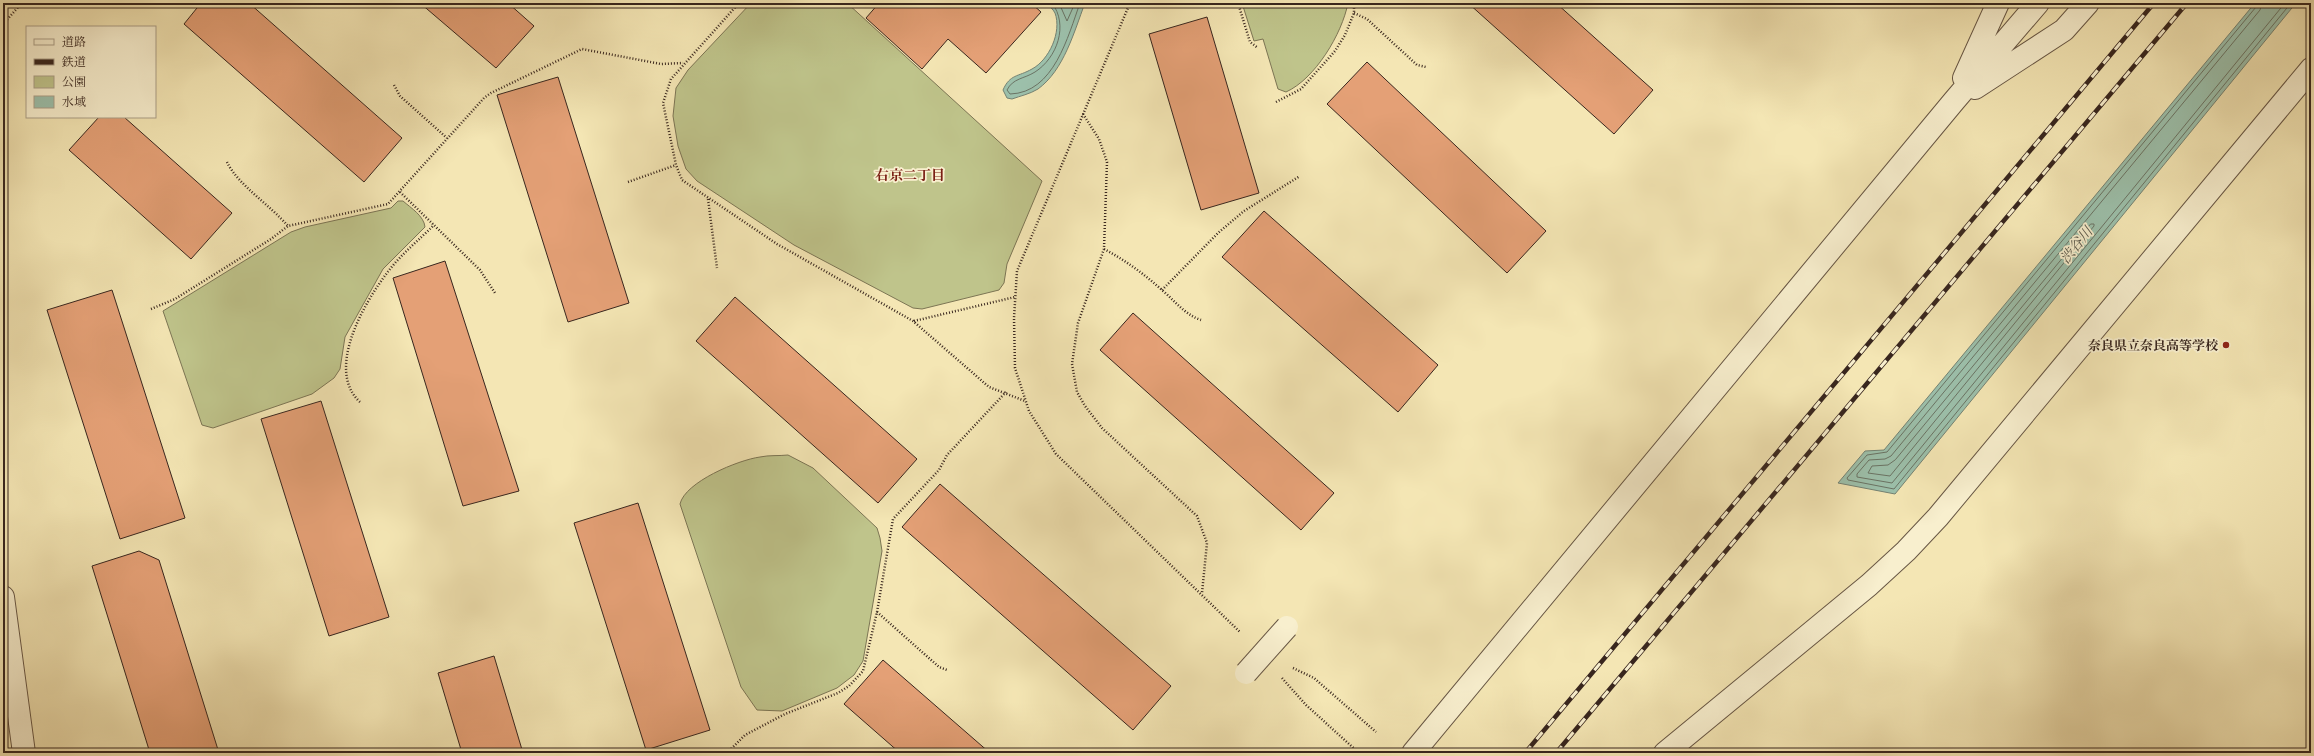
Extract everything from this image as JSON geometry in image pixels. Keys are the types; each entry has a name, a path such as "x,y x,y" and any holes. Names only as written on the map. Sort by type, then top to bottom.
{"street":[{"path":"1954,101 1998,3"},
{"path":"1413,753 1954,101 2038,3"},
{"path":"1954,101 2064,30 2088,3"},
{"path":"1665,753 1869,584 1906,551 1938,517 2311,69"},
{"path":"3,597 24,753"},
{"path":"1246,673 1287,627"}],"path":[{"path":"3,24 22,3"},
{"path":"739,3 683,63 671,79 663,103 676,165 682,180 777,244 913,321 989,387 1006,392 1025,401"},
{"path":"1130,3 1017,271 1015,297 1015,368 1029,411 1056,454 1202,593 1246,638"},
{"path":"1238,3 1250,42 1258,48"},
{"path":"1276,102 1301,89 1335,51 1345,35 1354,13 1354,3"},
{"path":"1354,13 1367,19 1417,65 1426,67"},
{"path":"151,309 175,299 272,240 288,226 388,204 447,138 491,93 582,49 661,64 683,63"},
{"path":"394,85 400,96 447,138"},
{"path":"1083,114 1099,139 1107,162 1104,249 1078,323 1072,364 1077,392 1085,406 1102,428 1197,516 1207,543 1202,593"},
{"path":"227,162 231,171 276,211 288,226"},
{"path":"628,182 676,165"},
{"path":"1162,290 1218,233 1244,211 1300,176"},
{"path":"400,192 480,270 495,293"},
{"path":"708,198 716,268"},
{"path":"360,402 353,395 348,383 345,366 347,352 358,322 386,273 434,225"},
{"path":"1104,249 1121,258 1162,290 1190,316 1201,320"},
{"path":"913,321 1015,297"},
{"path":"727,753 744,736 785,714 838,693 857,679 866,665 893,519 939,470 947,455 1006,392"},
{"path":"877,612 939,667 947,670"},
{"path":"1288,665 1314,678 1376,732"},
{"path":"1281,676 1306,705 1359,753"}],"green space":[{"path":"751,3 847,3 1042,181 1007,264 1004,283 999,290 922,309 913,308 794,245 697,181 686,169 678,146 673,116 676,88 688,70"},
{"path":"1242,3 1348,3 1340,28 1326,54 1307,77 1297,86 1286,92 1278,89 1263,39 1254,41"},
{"path":"398,201 403,201 417,212 425,227 383,269 345,337 340,369 334,378 312,394 213,428 202,425 163,311 291,232 305,227 391,208"},
{"path":"788,455 813,468 877,528 882,551 863,661 854,675 837,688 782,711 757,710 741,687 680,504 684,496 692,488 702,480 726,467 760,457"}],"water":[{"path":"1047,3 1085,3 1067,50 1055,72 1035,91 1012,99 1007,98 1003,90 1009,81 1015,76 1027,72 1038,65 1049,52 1052,45 1057,28 1057,20 1055,13"},
{"name":"渋谷川","path":"2255,3 2296,3 1895,494 1838,483 1865,451 1884,450"}],"building":[{"path":"201,3 249,3 402,138 364,182 184,24"},
{"path":"420,3 508,3 534,26 496,68"},
{"path":"879,3 1031,3 1041,12 986,73 948,39 922,69 866,18"},
{"path":"1468,3 1556,3 1653,90 1614,134"},
{"path":"1207,17 1259,193 1201,210 1149,34"},
{"path":"1367,62 1546,231 1507,273 1327,104"},
{"path":"558,77 629,303 568,322 497,95"},
{"path":"98,118 125,118 232,213 191,259 69,150"},
{"path":"1264,211 1438,365 1398,412 1222,257"},
{"path":"445,261 519,491 463,506 393,278"},
{"path":"112,290 185,518 120,539 47,310"},
{"path":"735,297 917,459 878,503 696,341"},
{"path":"1133,313 1334,493 1301,530 1100,350"},
{"path":"321,401 389,617 329,636 261,419"},
{"path":"940,484 1171,686 1133,730 902,527"},
{"path":"638,503 710,730 646,750 574,523"},
{"path":"139,551 159,560 219,753 150,753 92,566"},
{"path":"494,656 523,753 462,753 438,673"},
{"path":"883,660 990,753 900,753 844,704"}],"railway":[{"path":"1525,753 2154,3"},
{"path":"1556,753 2187,3"}],"place":[{"name":"奈良県立奈良高等学校","path":"2226,345"}],"district":[{"name":"右京二丁目","path":"910,175"}]}
